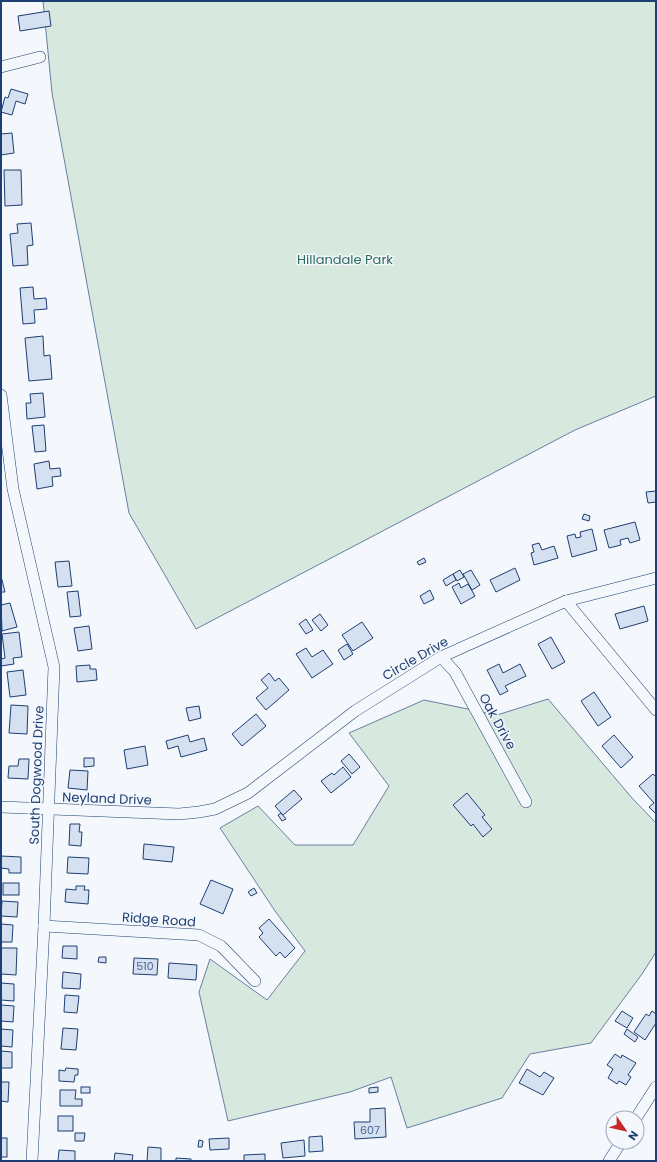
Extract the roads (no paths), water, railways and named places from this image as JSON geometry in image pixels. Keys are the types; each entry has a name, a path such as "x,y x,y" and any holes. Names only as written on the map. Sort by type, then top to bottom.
{"street":[{"path":"1,67 40,57"},
{"name":"South Dogwood Drive","path":"1,395 13,489 54,667 44,926 32,1161"},
{"name":"Circle Drive","path":"212,809 248,793 355,711 441,657 566,601 656,578"},
{"path":"566,601 656,710"},
{"name":"Oak Drive","path":"441,657 455,672 526,802"},
{"name":"Neyland Drive","path":"1,807 179,814 212,809"},
{"name":"Ridge Road","path":"44,926 199,935 221,946 255,981"},
{"path":"641,1110 656,1087"},
{"path":"609,1161 616,1150"}],"park label":[{"name":"Hillandale Park","path":"345,259"}]}
